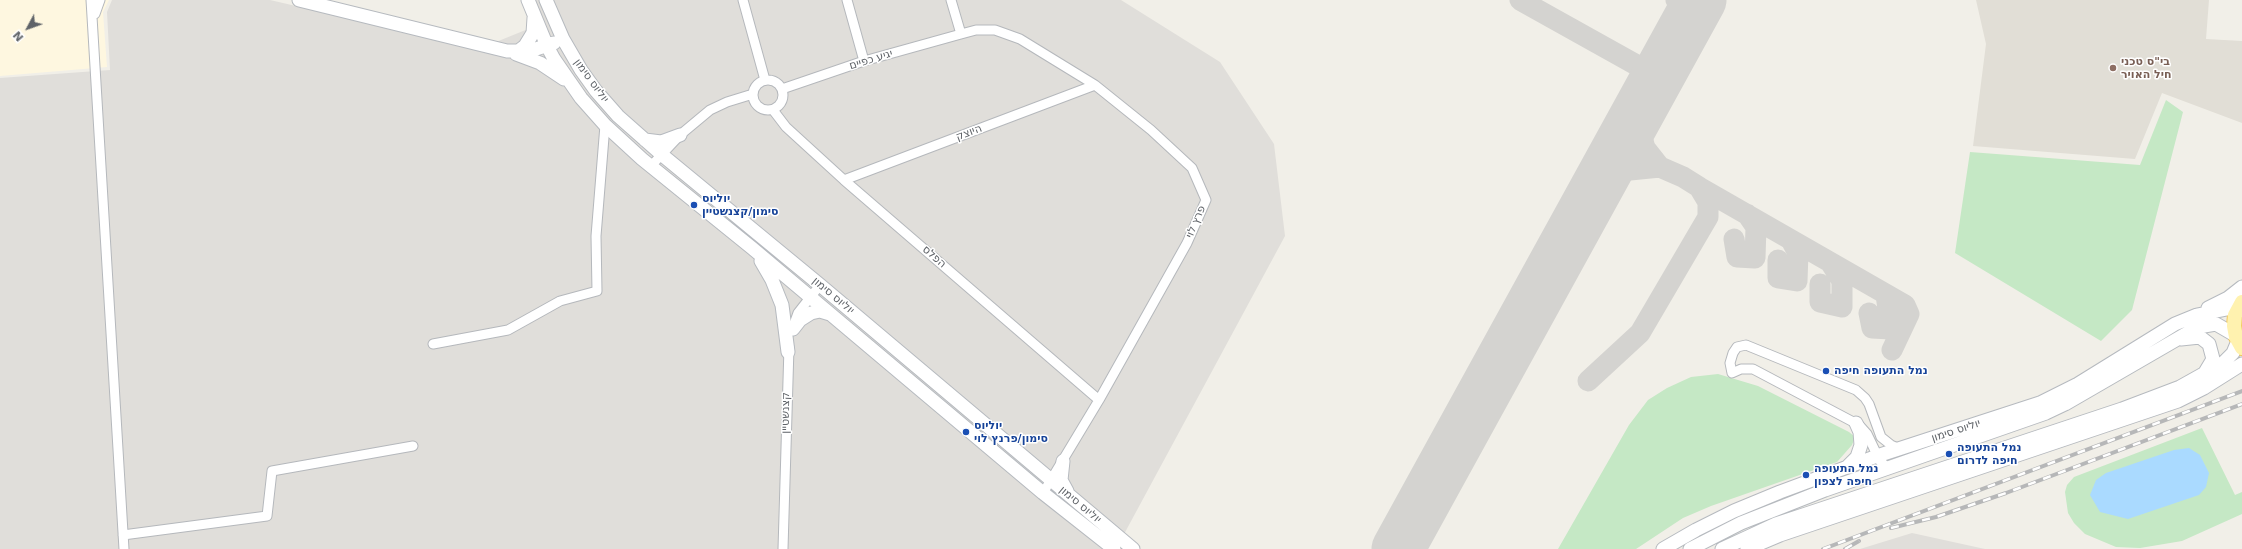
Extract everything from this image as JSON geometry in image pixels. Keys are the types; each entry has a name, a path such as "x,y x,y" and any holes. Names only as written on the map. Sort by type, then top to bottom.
{"main road":[{"path":"2238,341 2234,320 2242,302"}],"street":[{"path":"91,0 124,549"},
{"path":"93,19 100,0"},
{"path":"298,0 512,51 540,63 575,89"},
{"name":"יוליוס סימון","path":"546,0 563,39 596,91 618,116 1132,549"},
{"path":"743,0 765,80"},
{"path":"847,0 864,61"},
{"path":"951,0 961,34"},
{"path":"512,51 525,46 533,33 534,19 530,5"},
{"name":"יוליוס סימון","path":"530,5 547,46 575,89 605,125 651,166 752,248 1043,493 1114,549"},
{"name":"פרץ לוי","path":"961,34 976,30 995,30 1020,39 1095,85 1151,130 1192,168 1206,200 1187,243 1099,400 1043,493"},
{"name":"יגיע כפיים","path":"782,89 864,61 961,34"},
{"path":"512,51 530,51 563,39"},
{"path":"765,80 775,82 782,89 783,94 781,104 773,110 768,111 759,108 755,104 753,94 757,85 765,80"},
{"name":"היוצק","path":"844,180 1095,85"},
{"path":"651,166 680,135 710,110 727,102 753,94"},
{"name":"הפלס","path":"773,110 786,127 844,180 1099,400"},
{"path":"433,344 508,330 560,301 597,291 596,236 605,125"},
{"path":"645,140 661,142 680,135"},
{"path":"752,248 778,292 785,317 788,352"},
{"name":"קצנשטיין","path":"783,549 788,352 798,313 820,285"},
{"path":"2186,319 2228,298 2242,287"},
{"name":"יוליוס סימון","path":"1663,549 1734,511 1877,456 2046,400 2078,384 2164,330 2186,319 2232,308 2242,302"},
{"path":"793,329 800,320 811,313 820,311 831,314"},
{"name":"יוליוס סימון","path":"1690,549 1741,524 1825,490 2046,413 2072,400 2193,329 2208,324 2221,326 2238,341"},
{"path":"2162,346 2186,337 2200,337 2205,340 2212,349 2213,359 2210,368 2202,376"},
{"path":"1723,549 1776,524 2122,409 2180,387 2202,376 2229,358 2238,341"},
{"path":"1888,468 1877,456 1867,434 1856,424 1753,369 1741,369 1732,373 1730,363 1733,353 1737,347 1746,345 1856,390 1869,404 1881,437 1891,445 1900,449"},
{"path":"1747,549 1780,535 2178,401 2204,388 2242,364"},
{"path":"1848,467 1857,457 1861,445 1860,432 1856,424"},
{"path":"123,535 267,516 272,471 414,446"},
{"path":"1037,469 1049,471 1063,461"},
{"path":"1063,461 1061,480 1070,496"}],"shaded area":[{"path":"0,0 109,0 103,12 107,67 0,76"},
{"path":"112,0 270,0 365,22 496,42 528,29 529,23 522,0 1121,0 1220,62 1274,144 1285,236 1116,549 0,549 0,78 110,70 107,12"},
{"name":"בי\"ס טכני חיל האויר","path":"1976,0 2209,0 2206,39 2242,41 2242,123 2162,93 2135,159 1973,146 1986,44"},
{"path":"1912,533 1985,549 1860,549"}],"green space":[{"path":"2166,100 2183,112 2132,310 2101,341 1955,253 1970,152 2140,165"},
{"path":"1718,374 1758,386 1849,432 1855,437 1852,445 1837,462 1711,506 1683,518 1636,549 1558,549 1629,425 1648,400 1667,388 1691,377"},
{"path":"2202,428 2235,495 2242,492 2242,514 2182,541 2140,548 2116,547 2085,534 2074,523 2068,513 2065,492 2067,485 2074,477"}],"water":[{"path":"2189,448 2200,455 2209,473 2206,487 2199,495 2128,519 2100,512 2090,495 2096,480 2106,473 2174,450"}],"taxiway":[{"path":"1520,0 1658,77"},
{"path":"1676,0 1694,10"},
{"path":"1640,109 1640,130 1645,148 1660,167"},
{"path":"1588,381 1640,333 1708,217 1708,202 1699,187 1683,177 1660,167 1630,170 1613,175 1597,188"},
{"path":"1699,187 1905,305 1909,314 1892,350"},
{"path":"1734,239 1737,257 1755,258 1756,227 1747,214"},
{"path":"1778,260 1778,278 1797,281 1798,253 1791,240"},
{"path":"1820,284 1820,302 1842,307 1842,281 1830,262"},
{"path":"1869,313 1872,328 1891,329 1886,295"}],"runway":[{"path":"1398,549 1700,0"}],"railway":[{"path":"1823,549 2242,391"},
{"path":"1891,528 1936,517 2006,493 2242,404"},
{"path":"1845,549 1859,541"}],"place":[{"name":"בי\"ס טכני חיל האויר","path":"2113,68"},
{"name":"יוליוס סימון/קצנשטיין","path":"694,205"},
{"name":"נמל התעופה חיפה","path":"1826,371"},
{"name":"יוליוס סימון/פרנץ לוי","path":"966,432"},
{"name":"נמל התעופה חיפה לדרום","path":"1949,454"},
{"name":"נמל התעופה חיפה לצפון","path":"1806,475"}]}
